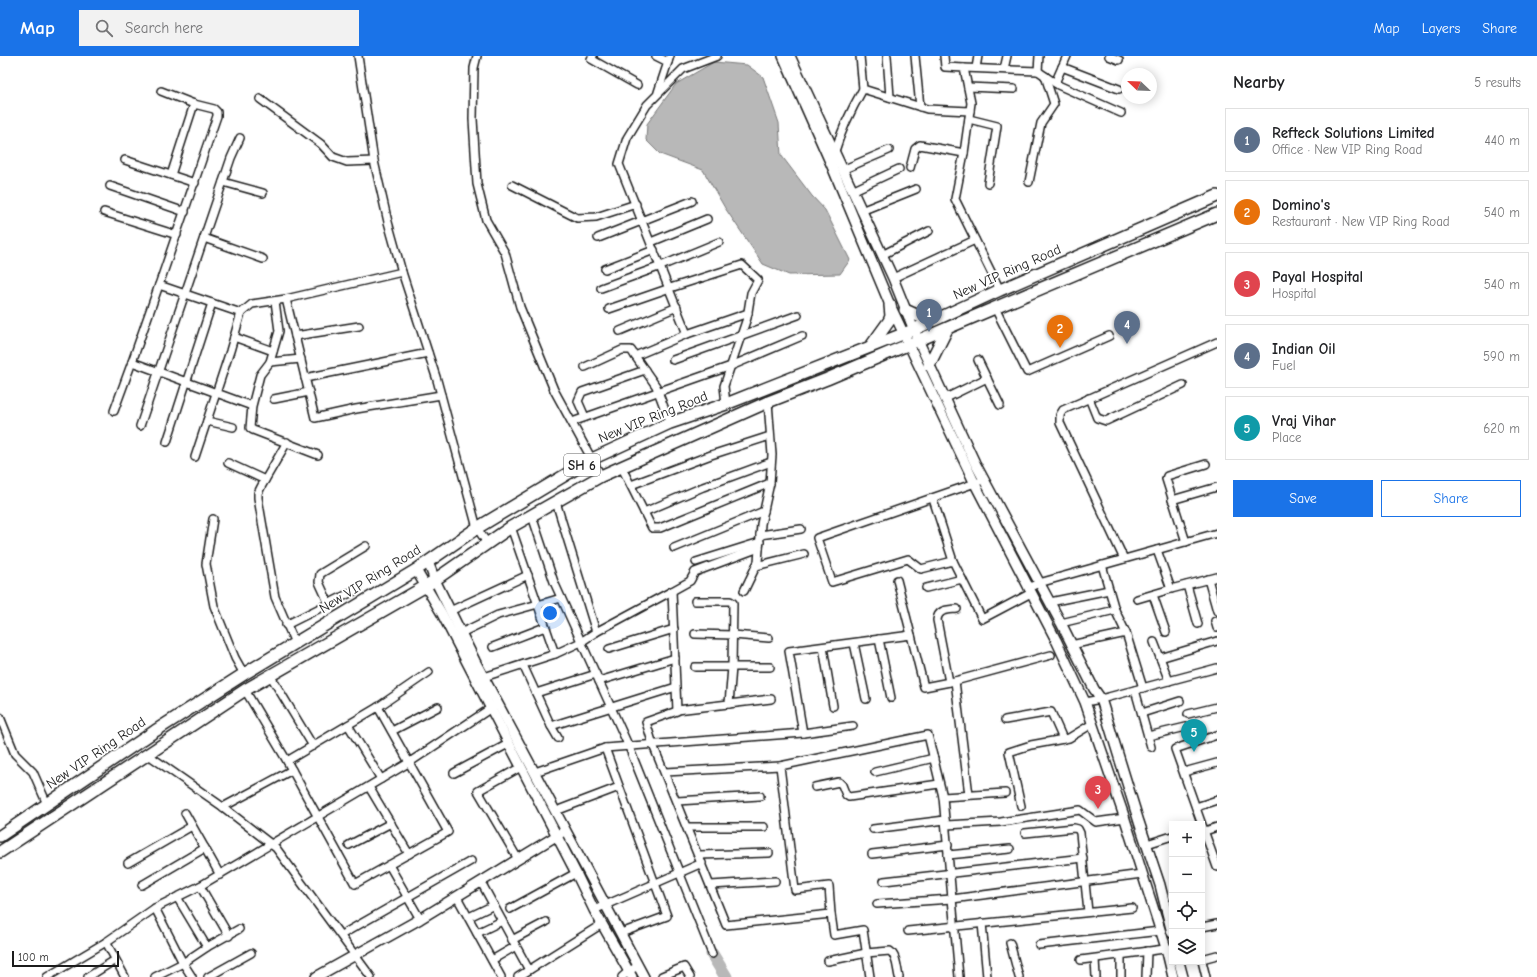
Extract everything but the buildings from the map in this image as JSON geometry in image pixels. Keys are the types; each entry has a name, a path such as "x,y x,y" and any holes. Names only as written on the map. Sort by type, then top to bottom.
{"main road":[{"name":"New VIP Ring Road","path":"0,852 245,690 430,583 511,527 601,476 768,402 827,379 911,337 934,320 1217,196"},
{"name":"New VIP Ring Road","path":"0,835 155,731 244,674 416,570 477,528 592,459 670,423 726,404 870,347 947,329 1217,214"},
{"path":"1131,234 1137,248"},
{"path":"1036,275 1042,288"},
{"path":"870,347 889,321 891,316 890,305"},
{"path":"905,310 923,318 934,320"},
{"path":"929,365 947,329"}],"street":[{"path":"358,56 374,161 402,272 441,394 477,528 487,543"},
{"path":"477,56 474,68 473,119 477,184 486,220 505,253 520,307 554,390 601,476"},
{"path":"593,56 591,59 637,84"},
{"path":"656,56 669,59 658,94"},
{"path":"687,334 670,288 619,164 628,138 647,105 683,69 718,56"},
{"path":"783,56 832,164 890,305 929,365 984,480 1050,602 1094,689 1102,699 1160,885 1171,929"},
{"path":"790,56 834,154 893,278 905,310 911,337 975,484 1064,657 1085,702 1125,818 1160,931 1169,948 1081,960"},
{"path":"832,164 834,154 848,117 863,89 860,56"},
{"path":"887,56 890,98"},
{"path":"914,56 920,107"},
{"path":"944,56 945,67 1038,71 1055,83 1121,113"},
{"path":"976,68 978,56"},
{"path":"1004,69 1007,56"},
{"path":"1038,71 1039,56"},
{"path":"1055,83 1067,56"},
{"path":"1109,56 1119,60"},
{"path":"1062,67 1119,89"},
{"path":"964,68 971,103 964,153 955,199 1000,290"},
{"path":"1029,182 1041,123 1054,104 1045,76"},
{"path":"968,87 1014,89"},
{"path":"863,89 927,109 970,111"},
{"path":"114,411 177,235 217,116 217,112 214,109 194,104 161,91"},
{"path":"260,99 321,144 333,157 347,162 374,161"},
{"path":"171,175 194,104"},
{"path":"969,119 997,126 988,183"},
{"path":"140,426 231,158 240,138"},
{"path":"910,168 915,149 920,145 964,153"},
{"path":"842,170 889,150"},
{"path":"125,160 195,183"},
{"path":"852,191 899,169"},
{"path":"223,182 263,193"},
{"path":"512,185 577,218 596,217 636,204"},
{"path":"110,186 185,212"},
{"path":"861,210 916,189"},
{"path":"598,238 692,201"},
{"path":"104,212 177,235"},
{"path":"605,269 707,219"},
{"path":"882,255 929,231"},
{"path":"204,238 263,259"},
{"path":"893,278 974,240"},
{"path":"600,288 661,266 720,242"},
{"path":"609,309 742,265 758,280 751,294 748,313 742,334 724,386 726,404"},
{"path":"195,457 241,313 252,304 286,299 402,272"},
{"path":"159,285 241,313"},
{"path":"286,299 315,418 441,394"},
{"path":"275,301 279,331 270,362 260,375 252,406 250,428 318,455"},
{"path":"167,442 212,303"},
{"path":"620,331 677,307"},
{"path":"995,308 1026,372 1109,336"},
{"path":"636,356 687,334 748,313"},
{"path":"673,360 798,314"},
{"path":"295,336 359,326"},
{"path":"572,422 731,366 802,336"},
{"path":"234,337 273,351"},
{"path":"1124,559 1060,423 1060,415 1063,410 1217,342"},
{"path":"585,368 622,350 631,350 656,386 670,423"},
{"path":"305,378 428,353"},
{"path":"270,362 301,359"},
{"path":"978,360 1000,405"},
{"path":"132,362 252,406"},
{"path":"585,417 578,401 582,392 645,370"},
{"path":"944,398 987,378"},
{"path":"1089,398 1097,418 1106,421 1183,385"},
{"path":"274,399 309,392"},
{"path":"744,591 758,562 764,511 770,483 771,462 768,402"},
{"path":"207,421 233,428"},
{"path":"631,485 710,455 770,436"},
{"path":"287,442 258,493 258,498 273,588 286,626 295,644"},
{"path":"644,512 703,487 771,462"},
{"path":"228,463 265,480"},
{"path":"1186,542 1167,483 1167,476 1206,464"},
{"path":"621,466 652,528 660,528 770,483"},
{"path":"953,562 921,569 908,559 832,582 817,538 933,499 984,480"},
{"path":"1172,500 1216,489"},
{"path":"933,499 953,562 982,619 1039,583 1217,533"},
{"path":"556,502 596,632"},
{"path":"674,548 764,511"},
{"path":"532,516 554,582 629,747 712,954"},
{"path":"213,519 206,564 214,606 235,658 244,674"},
{"path":"511,527 555,654"},
{"path":"696,562 801,529"},
{"path":"484,677 555,654 581,642 596,632 690,581 695,572 760,541"},
{"path":"329,604 319,582 320,574 366,546"},
{"path":"1157,550 1171,589"},
{"path":"756,566 804,554"},
{"path":"428,562 430,583 490,709 557,835 627,975 638,966"},
{"path":"1102,565 1115,610 1126,633 1143,688"},
{"path":"416,570 430,583 450,611 644,977"},
{"path":"450,611 528,575"},
{"path":"1137,599 1217,577"},
{"path":"926,588 962,579"},
{"path":"1208,579 1217,611"},
{"path":"897,580 924,687 1051,655"},
{"path":"1187,585 1198,624"},
{"path":"286,626 358,589"},
{"path":"1050,602 1109,590"},
{"path":"672,592 677,710"},
{"path":"1153,595 1166,632"},
{"path":"461,633 498,615 561,598"},
{"path":"695,601 730,601 733,603 732,667 729,704"},
{"path":"957,609 942,611 937,620 952,681 969,795"},
{"path":"1061,623 1115,610"},
{"path":"493,647 545,627"},
{"path":"609,649 674,629"},
{"path":"1072,645 1126,633"},
{"path":"695,634 769,638"},
{"path":"803,733 789,651 911,635"},
{"path":"879,639 891,698"},
{"path":"1160,658 1217,641"},
{"path":"1154,642 1169,681"},
{"path":"854,643 866,699"},
{"path":"823,647 833,706"},
{"path":"599,681 675,658"},
{"path":"524,665 551,726 558,738"},
{"path":"696,666 770,668"},
{"path":"1085,702 1102,699 1217,668"},
{"path":"287,761 378,707 429,672"},
{"path":"536,693 596,674"},
{"path":"270,675 313,746"},
{"path":"551,726 676,687"},
{"path":"245,690 287,761 355,884 448,832 378,707"},
{"path":"1135,690 1151,748"},
{"path":"771,699 677,710 646,722 653,745 688,827 726,925 831,914"},
{"path":"1142,713 1180,701"},
{"path":"46,977 106,942 155,908 220,875 369,787 498,704"},
{"path":"392,731 438,707"},
{"path":"1188,714 1217,707"},
{"path":"1005,720 1051,712 1063,739"},
{"path":"0,717 15,754 33,772 47,804"},
{"path":"1021,806 1009,752 1031,745 1069,738 1092,724"},
{"path":"348,725 381,779"},
{"path":"535,772 605,748 803,733 853,726"},
{"path":"1148,736 1186,727"},
{"path":"665,772 780,766 928,735 943,797 959,977"},
{"path":"1201,821 1175,749 1217,736"},
{"path":"454,773 508,744"},
{"path":"605,748 667,916 621,933"},
{"path":"148,754 272,844 371,977"},
{"path":"875,772 934,758"},
{"path":"1184,772 1217,763"},
{"path":"780,766 795,890 829,886 834,935 863,930 870,977"},
{"path":"518,859 478,791 521,767"},
{"path":"223,807 292,770"},
{"path":"815,787 839,782 842,785 846,796 849,797 939,784"},
{"path":"369,787 409,854"},
{"path":"561,809 619,787"},
{"path":"943,797 1005,793"},
{"path":"677,801 760,796"},
{"path":"1196,807 1217,800"},
{"path":"873,829 945,823 1001,822 1080,810 1096,822 1125,818"},
{"path":"185,814 220,875"},
{"path":"349,846 391,823"},
{"path":"128,863 192,826"},
{"path":"688,827 764,827"},
{"path":"1205,827 1217,828"},
{"path":"1025,833 1074,828 1078,829 1080,833 1088,912"},
{"path":"316,977 420,919 566,830"},
{"path":"1205,832 1217,865"},
{"path":"1146,844 1169,837"},
{"path":"872,854 948,845"},
{"path":"142,885 205,848"},
{"path":"948,855 1010,849"},
{"path":"699,855 769,853"},
{"path":"884,881 950,872 1083,858"},
{"path":"341,935 471,861"},
{"path":"594,910 655,882 702,863"},
{"path":"389,865 420,919"},
{"path":"510,909 576,873"},
{"path":"877,904 952,899 1142,874"},
{"path":"711,885 775,881"},
{"path":"481,882 529,970"},
{"path":"200,886 229,936"},
{"path":"177,897 207,947"},
{"path":"457,897 501,977"},
{"path":"468,917 494,905"},
{"path":"155,908 182,963 192,977"},
{"path":"908,931 1132,908"},
{"path":"477,933 502,921"},
{"path":"492,960 514,943 546,922"},
{"path":"982,923 987,977"},
{"path":"518,977 602,924"},
{"path":"1205,926 1217,924"},
{"path":"155,977 182,963 239,929"},
{"path":"1039,944 1160,931"},
{"path":"106,942 125,977"},
{"path":"1010,943 1019,977"},
{"path":"828,961 866,953 890,951 893,953 899,977"},
{"path":"1146,977 1147,951"},
{"path":"208,977 251,953"},
{"path":"1121,955 1121,977"},
{"path":"1205,959 1217,955"},
{"path":"1095,958 1096,977"},
{"path":"88,977 115,960"},
{"path":"1171,965 1173,977"},
{"path":"1180,965 1183,977"},
{"path":"1203,965 1206,977"},
{"path":"662,976 684,967 690,977"}],"shaded area":[{"path":"714,62 747,65 763,77 779,123 781,155 812,196 825,210 850,260 840,274 789,275 763,264 725,208 703,170 660,154 646,140 647,124 676,84"}],"waterway":[{"path":"712,954 726,977"}],"place":[{"name":"Refteck Solutions Limited","path":"929,332"},
{"name":"Indian Oil","path":"1127,344"},
{"name":"Domino's","path":"1060,348"},
{"name":"Vraj Vihar","path":"1194,752"},
{"name":"Payal Hospital","path":"1098,809"}]}
